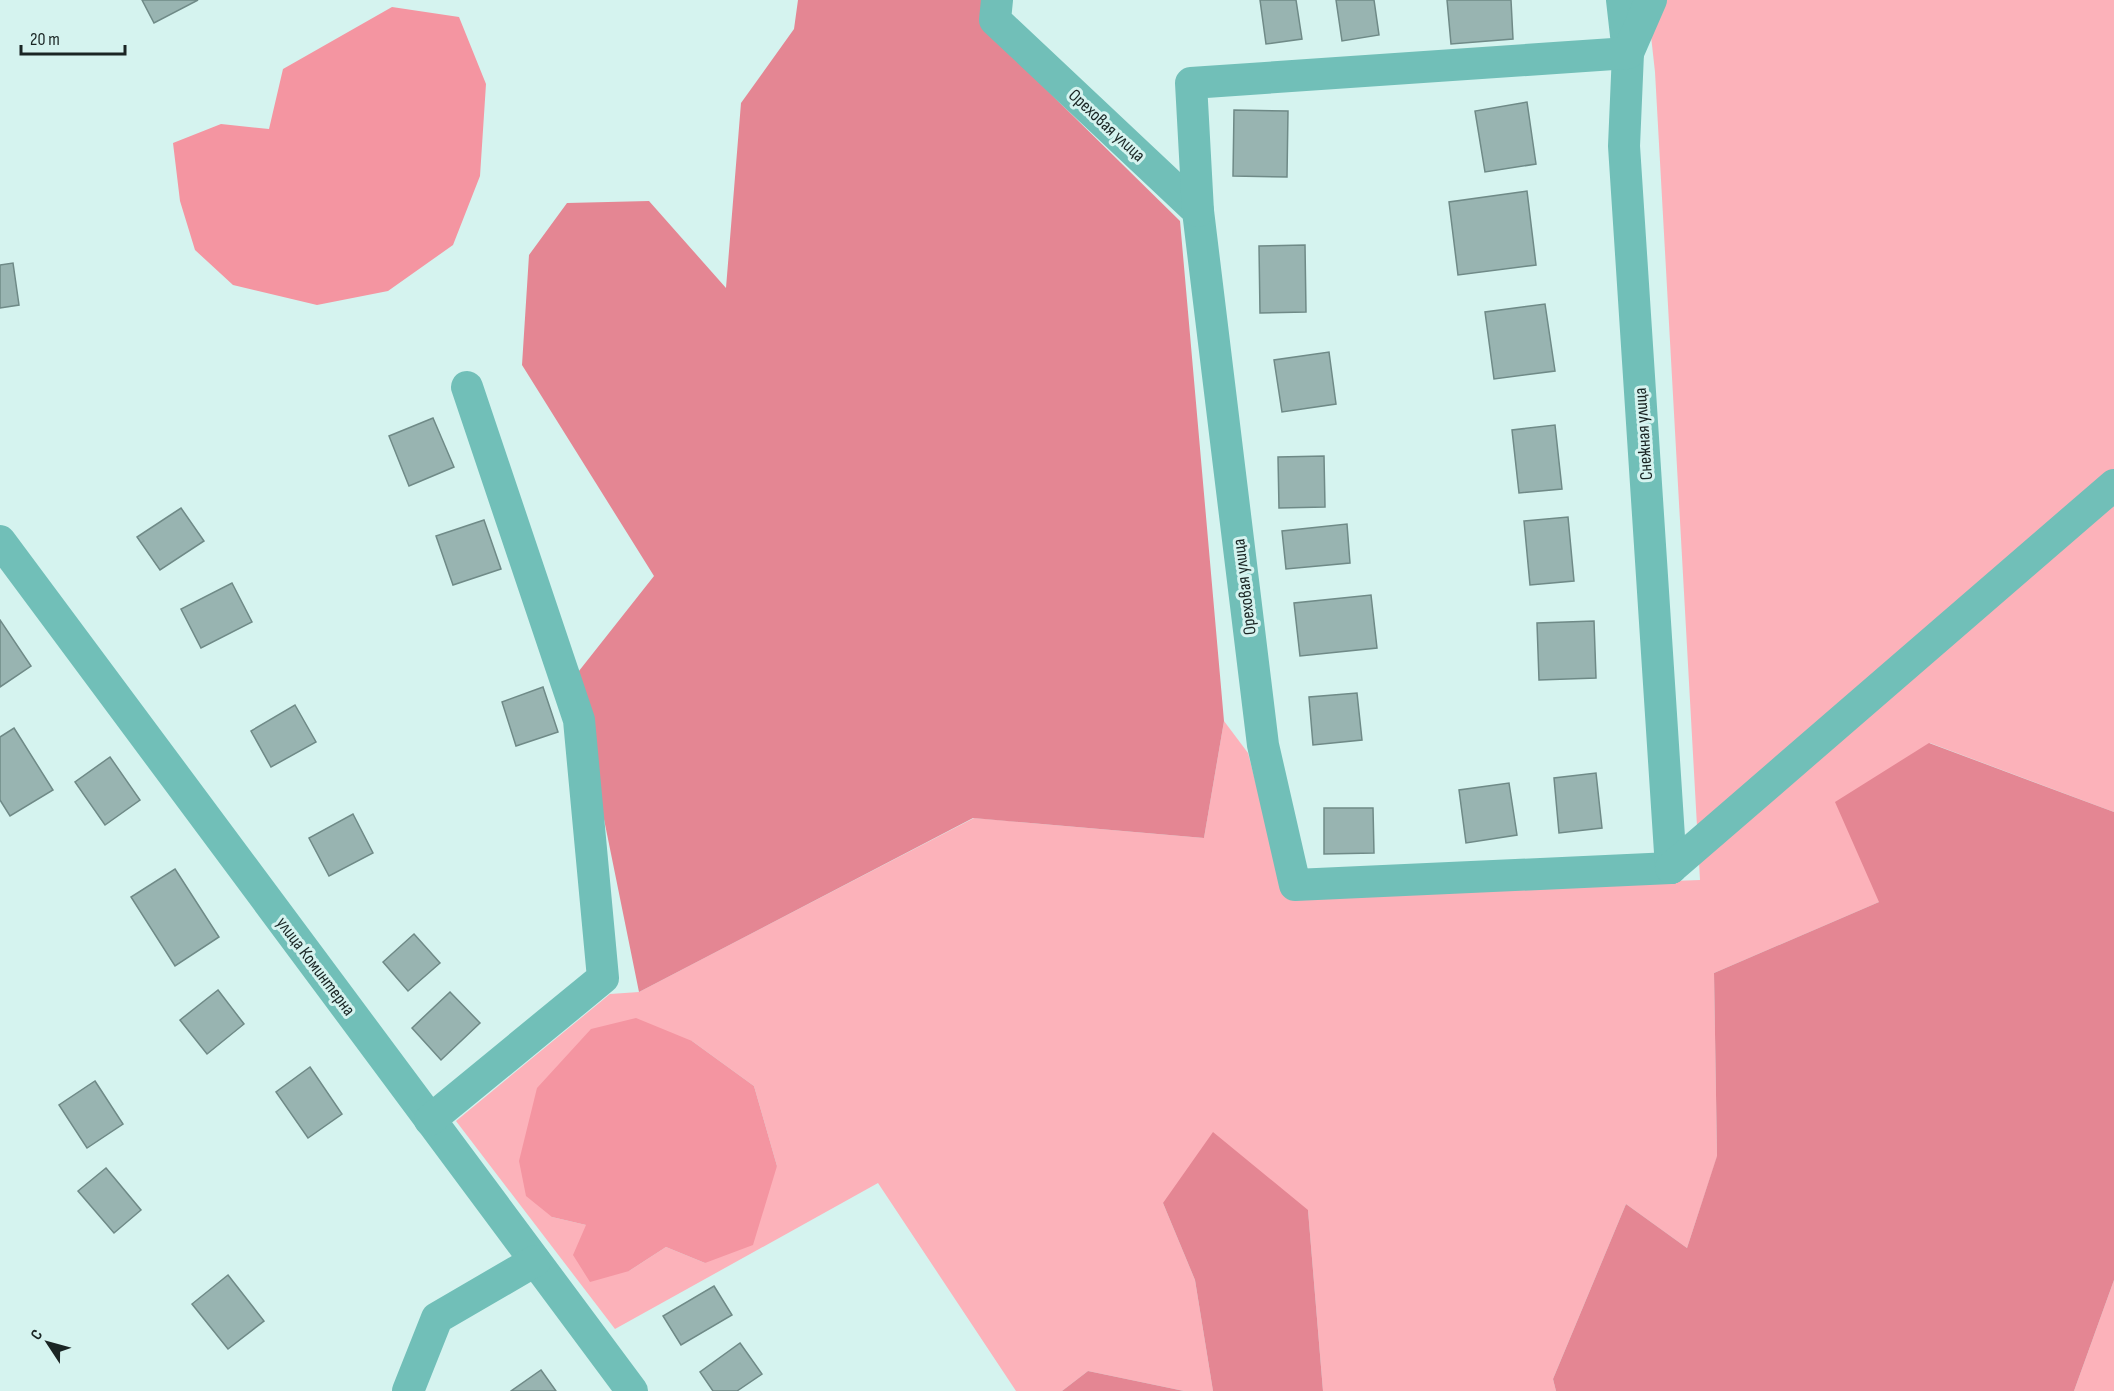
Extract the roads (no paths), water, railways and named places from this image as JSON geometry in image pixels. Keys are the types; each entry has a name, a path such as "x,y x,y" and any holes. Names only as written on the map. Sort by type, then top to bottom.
{"street":[{"name":"Ореховая улица","path":"997,0 995,20 1198,211 1263,745 1295,885 1671,868"},
{"name":"Снежная улица","path":"1623,0 1628,53 1624,146 1671,868"},
{"path":"1198,211 1191,83 1628,53 1651,0"},
{"path":"430,1120 603,978 579,720 467,387"},
{"path":"1671,868 2114,485"},
{"name":"улица Коминтерна","path":"0,541 632,1391"},
{"path":"408,1391 437,1318 535,1261"}]}
